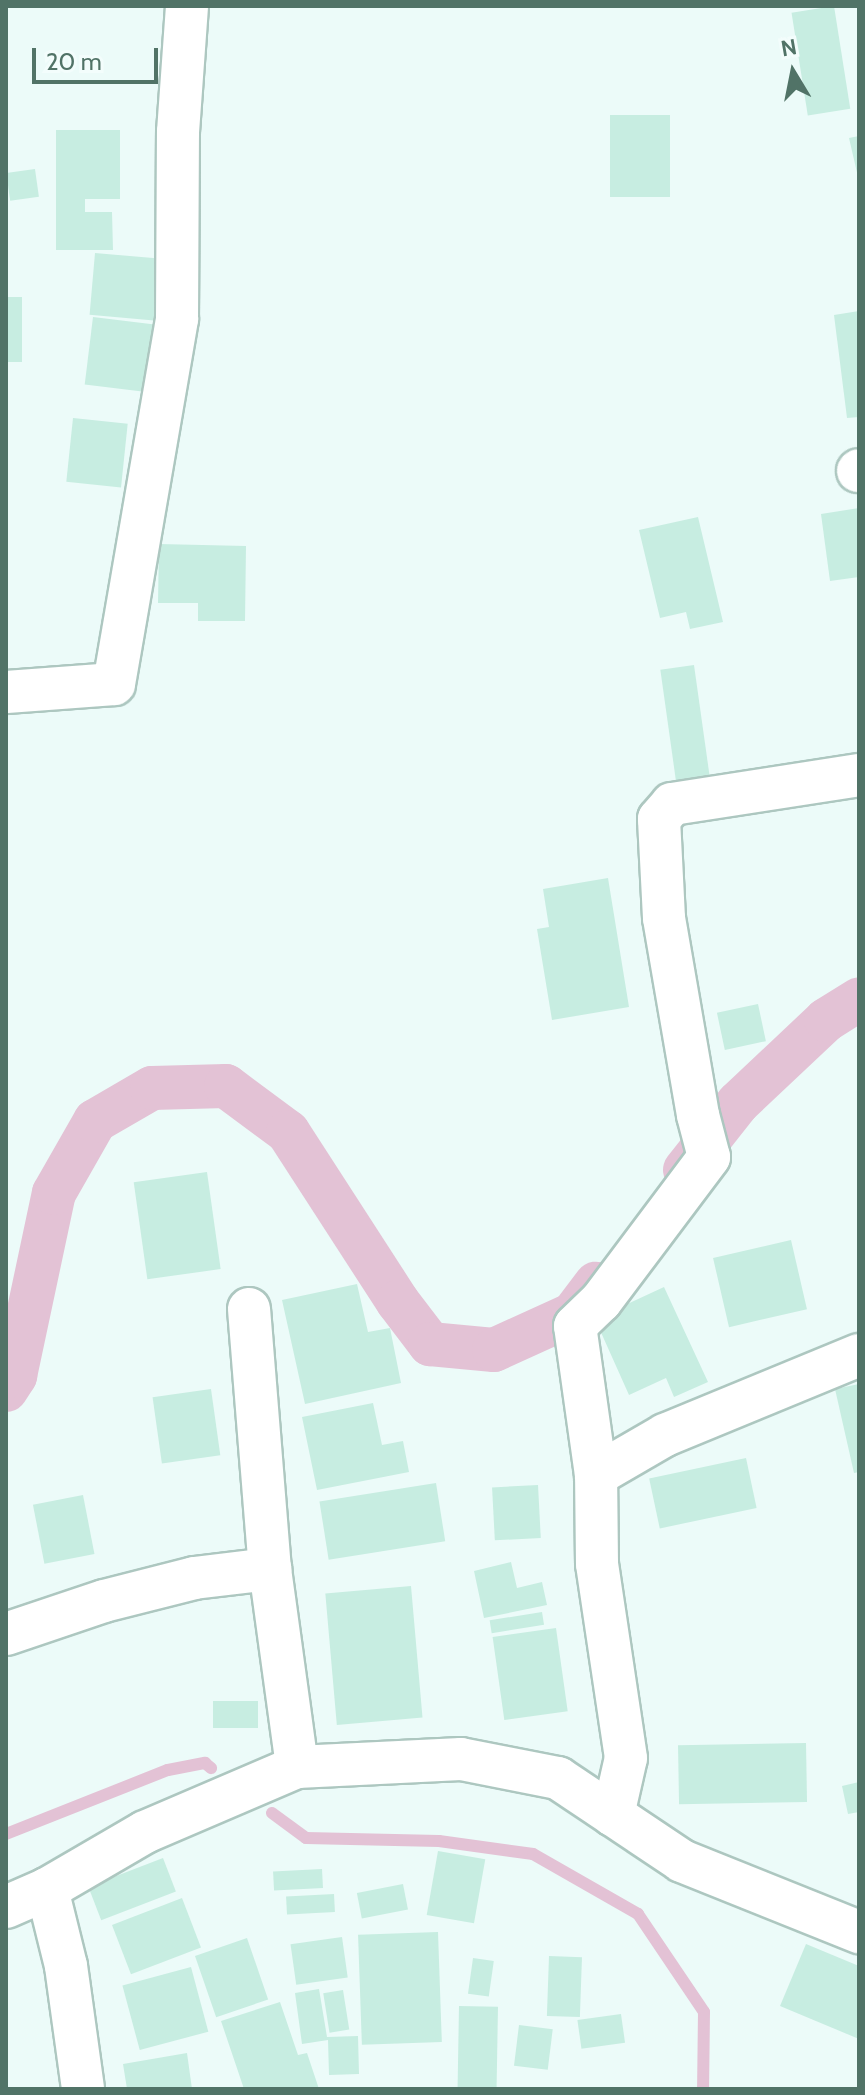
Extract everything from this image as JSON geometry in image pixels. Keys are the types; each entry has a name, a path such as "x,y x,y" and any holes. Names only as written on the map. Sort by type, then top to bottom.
{"street":[{"path":"6,692 114,684 177,319 178,132 187,6"},
{"path":"613,1815 626,1758 597,1564 596,1475 575,1326 601,1301 709,1157 698,1115 664,918 659,819 672,804 859,775"},
{"path":"249,1309 270,1569 297,1767"},
{"path":"596,1475 665,1435 859,1355"},
{"path":"6,1634 104,1601 194,1578 270,1569"},
{"path":"6,1907 47,1889 145,1832 297,1767 461,1759 558,1778 682,1861 859,1932"},
{"path":"47,1889 66,1966 83,2089"}],"building":[{"path":"834,6 850,109 808,115 792,13"},
{"path":"610,115 670,115 670,197 610,197"},
{"path":"56,130 120,130 120,199 85,199 85,212 112,212 113,250 56,250"},
{"path":"859,136 859,177 858,177 849,138"},
{"path":"35,169 39,197 10,201 6,173"},
{"path":"95,253 168,259 162,321 90,315"},
{"path":"6,297 22,297 22,362 6,362"},
{"path":"859,311 859,417 847,418 834,315"},
{"path":"93,317 155,325 146,392 85,384"},
{"path":"73,418 128,424 121,487 66,482"},
{"path":"859,508 859,577 830,581 821,514"},
{"path":"698,517 723,622 690,629 686,612 660,618 639,530"},
{"path":"159,544 246,546 245,621 198,621 198,603 158,603"},
{"path":"694,665 710,777 676,782 660,670"},
{"path":"608,878 629,1007 552,1020 537,929 549,927 543,889"},
{"path":"758,1004 766,1041 725,1050 717,1013"},
{"path":"207,1172 221,1269 147,1279 134,1182"},
{"path":"791,1240 807,1309 729,1327 713,1258"},
{"path":"357,1284 368,1332 390,1328 401,1383 305,1404 282,1300"},
{"path":"664,1287 708,1382 674,1397 666,1378 629,1395 595,1319"},
{"path":"859,1384 859,1472 854,1473 835,1389"},
{"path":"211,1389 220,1455 162,1464 153,1397"},
{"path":"373,1403 382,1445 403,1441 409,1472 317,1490 302,1417"},
{"path":"746,1458 757,1508 660,1528 649,1479"},
{"path":"436,1483 445,1541 329,1560 319,1501"},
{"path":"538,1485 541,1538 495,1540 492,1487"},
{"path":"83,1495 94,1554 44,1564 33,1505"},
{"path":"511,1562 517,1588 542,1582 547,1605 484,1618 474,1571"},
{"path":"411,1586 423,1717 337,1725 325,1593"},
{"path":"542,1612 544,1625 492,1633 490,1620"},
{"path":"556,1628 568,1711 504,1720 493,1637"},
{"path":"213,1701 258,1701 258,1728 213,1728"},
{"path":"806,1743 807,1802 679,1804 678,1745"},
{"path":"859,1782 859,1812 848,1814 842,1786"},
{"path":"438,1851 485,1859 474,1923 427,1915"},
{"path":"163,1858 176,1892 101,1920 88,1887"},
{"path":"322,1869 323,1888 274,1891 273,1872"},
{"path":"403,1884 408,1910 362,1918 357,1893"},
{"path":"334,1894 335,1912 287,1914 286,1897"},
{"path":"182,1898 201,1947 131,1974 112,1925"},
{"path":"438,1932 442,2042 362,2045 358,1935"},
{"path":"342,1937 348,1978 296,1985 291,1944"},
{"path":"247,1938 268,1999 216,2017 195,1956"},
{"path":"806,1944 859,1966 859,2039 780,2006"},
{"path":"549,1956 582,1957 580,2017 547,2016"},
{"path":"473,1958 494,1961 489,1997 468,1994"},
{"path":"191,1967 208,2032 140,2050 122,1985"},
{"path":"319,1989 327,2037 358,2036 359,2074 329,2075 328,2040 302,2044 295,1993"},
{"path":"343,1990 349,2030 330,2033 323,1993"},
{"path":"280,2002 298,2055 307,2053 319,2089 244,2089 221,2021"},
{"path":"459,2006 498,2007 497,2089 458,2089"},
{"path":"621,2014 625,2043 581,2049 577,2020"},
{"path":"519,2025 553,2029 548,2070 514,2066"},
{"path":"187,2053 192,2089 127,2089 123,2064"}],"waterway":[{"path":"685,1170 738,1103 826,1020 859,999"},
{"path":"6,1390 15,1376 54,1193 95,1121 152,1088 226,1086 288,1132 398,1302 430,1344 494,1350 573,1314 596,1284"},
{"path":"6,1834 168,1770 205,1763 211,1768"},
{"path":"272,1813 306,1838 439,1841 533,1854 638,1914 704,2012 703,2089"}]}
